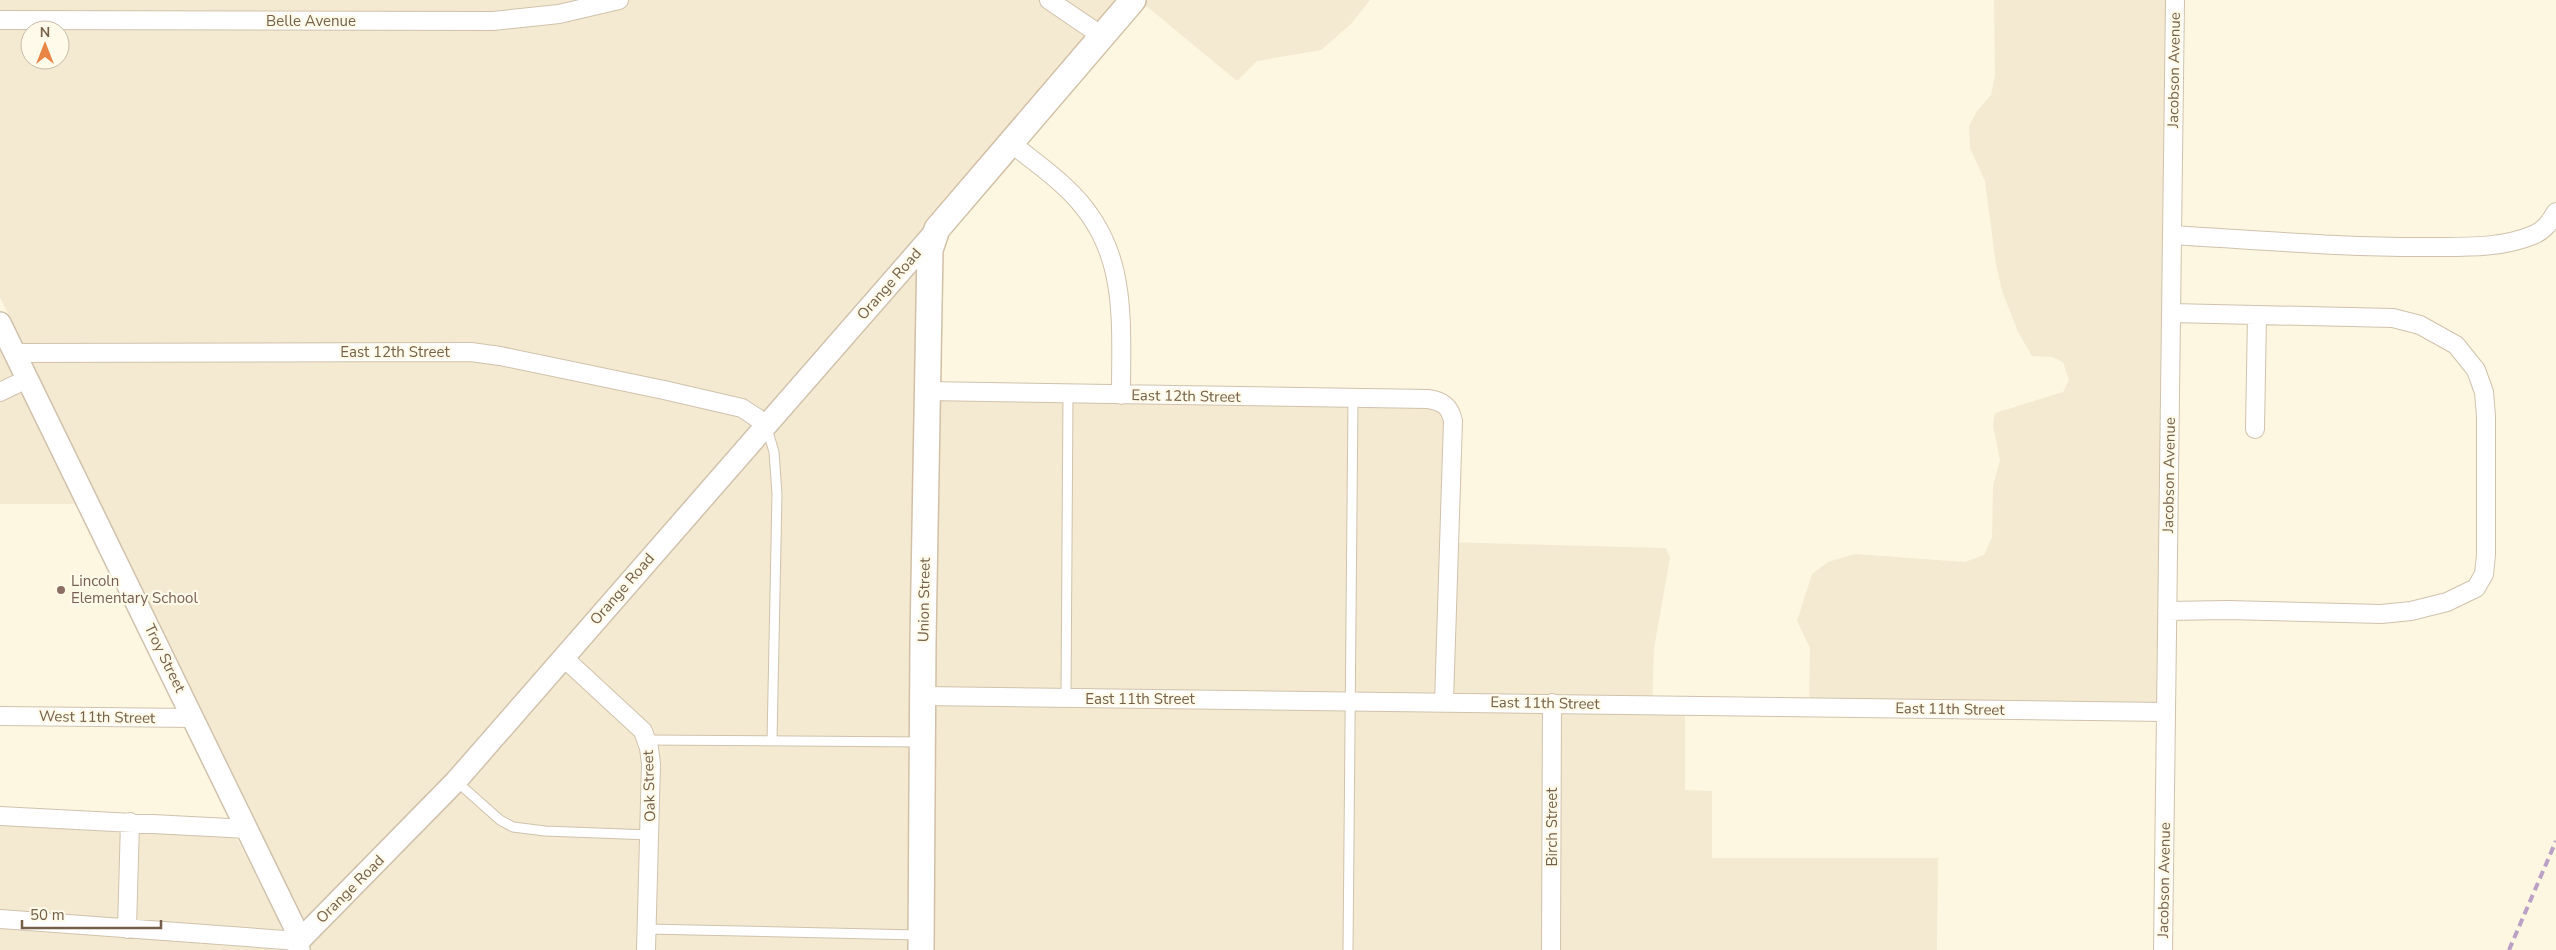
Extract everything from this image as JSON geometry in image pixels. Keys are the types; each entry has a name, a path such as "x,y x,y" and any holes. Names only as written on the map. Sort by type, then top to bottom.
{"main road":[{"name":"Orange Road","path":"934,240 1011,142 1134,0"},
{"name":"Union Street","path":"921,943 926,391 934,240"}],"street":[{"name":"Belle Avenue","path":"0,20 493,21 559,14 619,0"},
{"path":"1049,0 1102,36"},
{"name":"Jacobson Avenue","path":"2163,950 2175,0"},
{"path":"1011,142 1079,201 1091,217 1108,248 1119,286 1121,395"},
{"path":"2172,235 2398,248 2460,247 2514,241 2534,235 2550,222 2556,212"},
{"name":"Orange Road","path":"299,946 456,781 766,424 934,240"},
{"path":"2167,611 2228,610 2381,614 2411,611 2448,602 2476,588 2484,574 2486,555 2486,416 2484,392 2476,370 2456,345 2420,324 2393,318 2171,313"},
{"path":"2255,429 2257,315"},
{"name":"Troy Street","path":"0,323 248,829 294,926 299,946"},
{"name":"East 12th Street","path":"14,353 470,352 500,356 742,408 766,424"},
{"path":"0,392 27,379"},
{"name":"East 12th Street","path":"926,391 1428,399 1444,404 1451,411 1452,421 1444,702"},
{"name":"Oak Street","path":"563,657 643,731 646,740 651,764 646,950"},
{"name":"East 11th Street","path":"923,696 2166,712"},
{"name":"Birch Street","path":"1551,950 1552,703"},
{"name":"West 11th Street","path":"0,716 194,718"},
{"path":"0,816 248,829"},
{"path":"127,929 130,822"},
{"path":"0,919 299,946"}],"lane":[{"path":"1066,698 1068,394"},
{"path":"1348,950 1353,398"},
{"path":"766,424 774,452 777,494 772,741"},
{"path":"646,740 923,742"},
{"path":"456,781 500,820 513,827 545,831 650,835"},
{"path":"646,929 921,943"}],"shaded area":[{"path":"0,0 1122,0 925,231 448,773 304,919 257,827 0,297"},
{"path":"1139,0 1370,0 1351,24 1321,50 1257,61 1237,81"},
{"path":"1994,0 2167,0 2158,703 1809,699 1810,648 1797,621 1812,574 1828,562 1855,554 1965,562 1984,555 1992,537 1993,486 2000,460 1993,426 1995,413 2063,392 2069,380 2063,362 2052,357 2032,356 2018,332 2002,291 1996,265 1985,181 1970,148 1969,126 1977,111 1991,95 1995,76"},
{"path":"939,240 935,396 1433,402 1447,412 1445,542 1666,548 1670,558 1654,648 1652,710 1685,712 1685,790 1712,791 1712,858 1938,858 1937,950 306,950 306,944"},
{"path":"0,348 77,504 0,504"},
{"path":"0,823 235,835 277,917 289,950 0,950"}],"railway":[{"path":"2509,950 2556,841"}],"place":[{"name":"Lincoln Elementary School","path":"61,590"}]}
